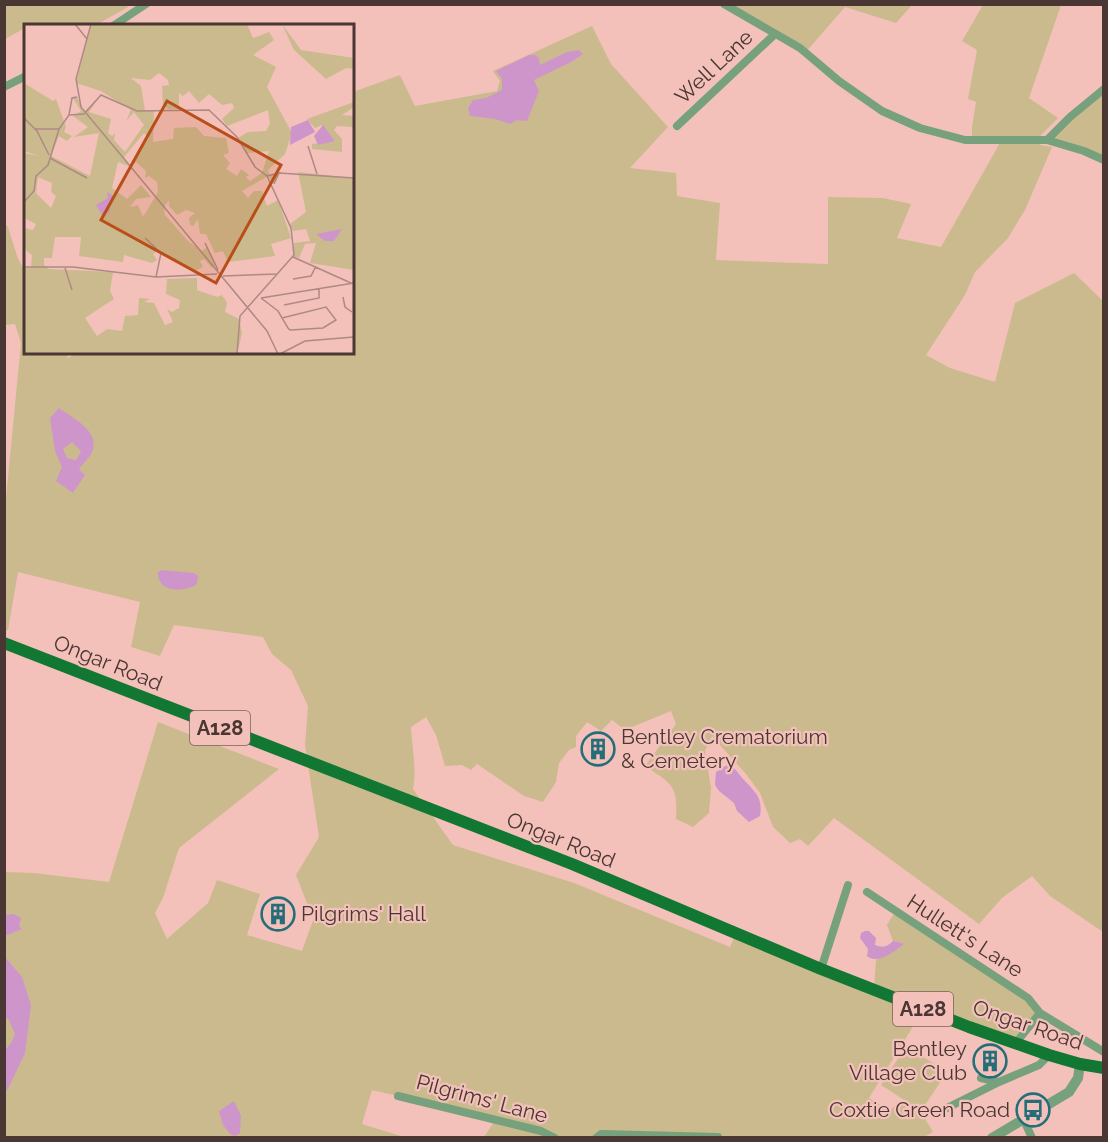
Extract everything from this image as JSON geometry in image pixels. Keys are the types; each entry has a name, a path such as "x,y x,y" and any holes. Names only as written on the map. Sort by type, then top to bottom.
{"main road":[{"name":"Ongar Road","path":"4,643 572,864 821,969 1015,1044 1080,1064 1104,1068"}],"street":[{"path":"116,24 146,4"},
{"path":"724,4 800,48 839,81 882,111 920,128 965,140 1047,140 1084,151 1104,160"},
{"name":"Well Lane","path":"677,126 775,34"},
{"path":"4,87 24,77"},
{"path":"1047,140 1070,117 1104,89"},
{"path":"821,969 848,885"},
{"name":"Hullett's Lane","path":"867,892 1028,998 1040,1013 1104,1052"},
{"path":"1015,1044 1040,1013"},
{"path":"941,1112 999,1082 1039,1065 1049,1055"},
{"path":"992,1137 1069,1092 1078,1078 1080,1064"},
{"path":"981,1078 999,1082"},
{"name":"Pilgrims' Lane","path":"398,1096 530,1128 555,1137"},
{"path":"1023,1118 1032,1137"},
{"path":"596,1137 601,1134 718,1137"}],"shaded area":[{"path":"5,5 127,5 128,7 98,24 24,24 24,29 5,39"},
{"path":"724,5 912,5 896,23 845,7 805,53"},
{"path":"983,5 1061,5 1029,98 1058,118 1040,136 1040,145 1052,147 1025,210 1008,238 975,272 965,295 926,355 950,368 995,382 1015,303 1074,273 1103,301 1103,932 1050,896 1032,876 1002,898 979,924 834,818 808,846 800,839 790,843 773,827 760,793 712,736 705,751 711,788 709,813 693,827 676,819 676,799 671,786 645,766 676,724 671,711 625,730 612,720 601,731 587,722 576,736 576,747 569,750 559,763 556,782 543,802 524,796 477,764 471,770 462,765 445,766 436,735 426,717 411,727 413,789 453,845 574,883 730,947 736,933 874,989 876,960 899,948 903,943 893,941 887,925 895,912 1028,998 1040,1013 1015,1044 922,1008 920,1015 869,1098 890,1111 898,1102 923,1115 933,1132 924,1137 484,1137 496,1119 372,1090 362,1124 404,1137 5,1137 5,872 109,882 158,722 279,769 179,848 163,898 155,913 167,939 208,903 217,880 260,894 247,935 302,951 317,909 308,906 296,875 319,837 305,745 308,706 291,670 272,654 263,637 174,625 160,656 131,647 140,602 18,572 8,630 5,631 5,508 21,343 15,324 5,325 4,222 24,269 24,354 66,354 68,358 75,354 354,354 354,92 400,75 415,106 497,91 500,81 493,71 592,26 611,64 668,127 630,168 676,173 677,196 720,203 716,260 828,264 828,197 883,198 911,204 897,238 941,247 1001,141 972,140 976,102 968,99 977,50 962,41"},
{"path":"579,50 583,54 573,61 534,80 539,91 527,121 517,120 510,124 495,119 470,116 468,108 473,100 486,98 502,90 502,79 496,71 529,55 539,58 540,65 567,52"},
{"path":"1103,89 1103,160 1047,140"},
{"path":"59,408 85,427 93,439 94,446 91,454 79,469 85,475 73,493 56,481 62,467 55,451 50,418","holes":["72,442 81,451 76,460 67,458 63,449"]},
{"path":"162,570 194,573 198,576 197,584 179,590 166,587 159,579 158,572"},
{"path":"727,765 737,772 759,800 760,816 749,822 737,811 734,803 715,785 716,772"},
{"path":"13,914 21,918 19,926 22,929 5,936 5,915"},
{"path":"869,931 876,938 875,945 885,946 893,941 903,943 903,945 881,958 871,958 867,956 868,949 860,938 861,933"},
{"path":"5,957 22,977 31,1005 25,1053 5,1092 5,1050 15,1034 9,1020 5,1017"},
{"path":"906,1046 947,1072 921,1111 881,1085"},
{"path":"234,1101 241,1116 240,1133 235,1136 230,1134 223,1125 219,1111"}],"place":[{"name":"Bentley Crematorium & Cemetery","path":"598,749"},
{"name":"Pilgrims' Hall","path":"278,914"},
{"name":"Bentley Village Club","path":"990,1061"},
{"name":"Coxtie Green Road","path":"1033,1110"}]}
